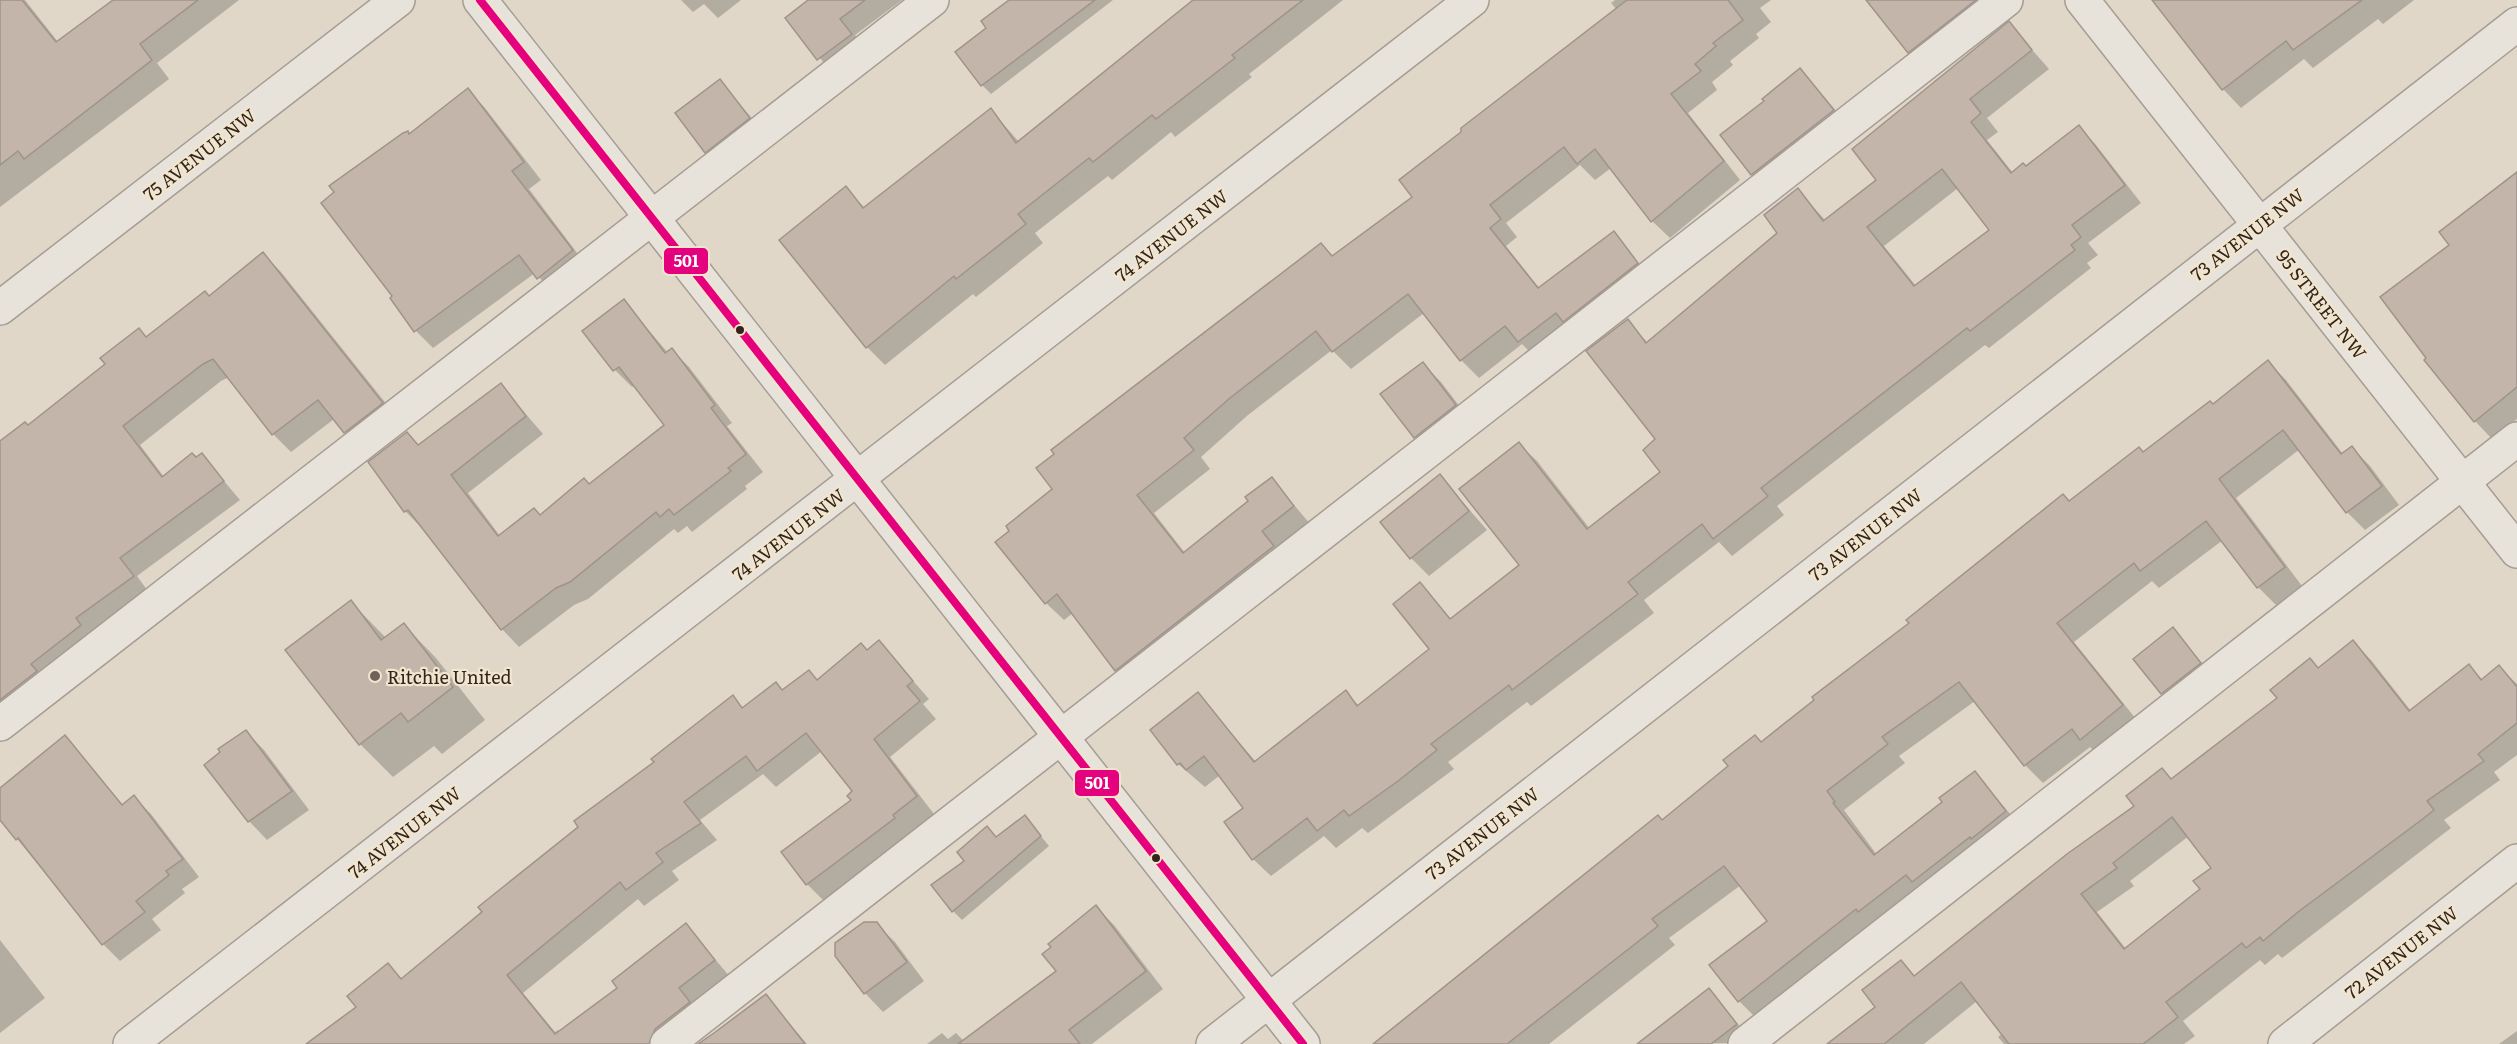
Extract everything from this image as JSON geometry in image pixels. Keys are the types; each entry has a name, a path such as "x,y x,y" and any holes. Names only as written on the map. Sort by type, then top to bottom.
{"street":[{"name":"75 AVENUE NW","path":"0,308 398,0"},
{"path":"480,0 1303,1044"},
{"path":"0,724 932,0"},
{"name":"74 AVENUE NW","path":"130,1044 1472,0"},
{"path":"667,1044 2006,0"},
{"name":"95 STREET NW","path":"2082,0 2517,551"},
{"name":"73 AVENUE NW","path":"1213,1044 2517,24"},
{"path":"1744,1044 2517,439"},
{"name":"72 AVENUE NW","path":"2285,1044 2517,861"}],"building":[{"path":"0,0 22,0 56,42 113,0 198,0 140,44 152,60 24,159 18,151 0,165"},
{"path":"808,0 865,0 840,19 852,34 817,60 785,18"},
{"path":"1009,0 1095,0 981,86 955,52 986,28 981,21"},
{"path":"1193,0 1303,0 1232,55 1235,58 1156,119 1152,115 1093,162 1089,158 1018,214 1026,224 956,279 954,276 866,348 779,240 846,186 863,208 991,108 1016,143"},
{"path":"1627,0 1728,0 1743,20 1713,43 1716,46 1695,64 1701,71 1671,94 1724,161 1651,222 1595,149 1577,164 1564,147 1490,205 1501,219 1490,228 1538,288 1614,231 1638,263 1563,322 1556,313 1518,342 1505,326 1460,361 1408,294 1332,352 1316,331 1230,398 1184,438 1194,450 1137,495 1183,553 1248,501 1245,497 1272,477 1294,506 1262,531 1274,546 1115,671 1057,594 1045,604 995,542 1009,531 1006,526 1052,489 1036,468 1054,454 1051,450 1321,243 1332,256 1412,197 1399,180 1461,132 1461,128"},
{"path":"1866,0 1976,0 1908,53"},
{"path":"2152,0 2362,0 2293,50 2286,41 2222,90"},
{"path":"2009,21 2032,50 1970,99 1981,113 1971,122 2011,173 2023,163 2026,166 2079,125 2125,185 2072,225 2081,237 2071,245 2075,250 1970,331 1967,328 1761,488 1768,496 1713,539 1702,524 1628,582 1638,594 1512,690 1509,685 1431,744 1437,750 1349,816 1344,810 1317,831 1307,818 1252,860 1224,822 1243,808 1204,756 1186,770 1180,763 1177,765 1150,730 1198,692 1254,762 1346,690 1357,706 1429,649 1393,604 1420,582 1450,619 1519,565 1459,489 1519,442 1587,529 1660,472 1643,450 1655,439 1586,351 1628,319 1646,343 1777,233 1764,215 1798,188 1823,221 1876,180 1852,149","holes":["1942,169 1989,230 1914,286 1867,227"]},
{"path":"1800,68 1834,110 1751,175 1720,135 1764,101 1762,99"},
{"path":"720,79 750,118 705,153 675,113"},
{"path":"468,88 524,162 512,171 573,250 537,279 519,255 414,332 390,298 392,296 321,203 334,192 329,186 403,133 408,131 409,134"},
{"path":"2517,172 2517,387 2474,422 2424,360 2426,358 2380,297 2449,245 2439,232"},
{"path":"263,252 383,403 344,433 318,400 272,435 213,359 203,364 123,426 162,477 192,453 196,457 202,453 224,481 120,558 134,576 76,618 81,625 31,664 37,671 0,700 0,441 25,422 28,425 105,364 100,358 139,328 146,337 205,291 209,296"},
{"path":"624,299 665,353 672,348 715,405 711,408 746,454 728,468 731,471 674,515 669,509 660,517 656,512 570,582 556,588 501,630 408,510 404,512 368,462 407,432 418,445 501,383 526,416 451,475 498,536 534,508 540,515 584,478 589,484 664,425 619,367 613,371 582,331"},
{"path":"2268,360 2341,454 2352,446 2382,486 2346,513 2283,430 2219,479 2285,567 2257,588 2206,521 2140,571 2134,563 2057,623 2123,705 2080,740 2072,729 2024,766 1959,682 1882,737 1888,744 1827,791 1835,802 1833,803 1874,855 1942,802 1939,798 1975,771 2006,811 1971,839 1970,837 1912,882 1906,875 1858,912 1856,909 1738,1002 1709,965 1767,921 1724,866 1652,919 1658,926 1507,1044 1373,1044 1658,815 1662,820 1728,766 1723,760 1755,735 1761,742 1814,700 1812,697 1909,623 1906,620 2063,494 2069,501 2139,447 2143,452 2210,401 2213,404"},
{"path":"1423,362 1456,405 1414,438 1380,394"},
{"path":"1440,474 1469,511 1410,559 1380,522"},
{"name":"Ritchie United","path":"351,600 381,640 404,623 453,687 408,722 401,713 359,745 285,650"},
{"path":"2173,627 2201,663 2161,694 2133,659"},
{"path":"879,640 913,681 907,686 920,701 874,739 917,796 893,815 895,818 806,885 781,852 851,800 847,796 852,791 806,733 757,771 746,756 684,802 701,823 656,853 663,862 626,890 620,882 507,975 555,1034 617,988 612,981 686,923 715,960 679,988 690,1002 655,1029 649,1044 306,1044 356,1007 347,996 388,963 401,979 482,912 478,907 578,827 574,821 654,762 651,759 733,695 742,708 776,682 782,690 809,670 817,680 861,643 867,650"},
{"path":"2353,640 2409,711 2469,664 2481,680 2499,665 2517,687 2517,723 2478,754 2484,761 2427,801 2434,810 2424,818 2263,941 2260,937 2246,948 2242,943 2166,1002 2178,1017 2143,1044 2009,1044 1961,982 1884,1044 1827,1044 1875,1007 1862,990 1901,960 1914,976 2067,854 2134,806 2126,796 2162,768 2171,779 2277,698 2270,690 2310,658 2318,668","holes":["2172,817 2211,868 2193,881 2200,889 2124,949 2081,894 2117,868 2113,863"]},
{"path":"246,730 292,791 248,822 204,765 220,752 218,749"},
{"path":"65,735 122,805 134,795 183,859 166,871 169,875 136,901 145,912 102,945 18,838 16,840 0,820 0,788"},
{"path":"1025,815 1041,836 952,912 931,885 964,861 957,852 987,826 996,837"},
{"path":"1096,905 1146,971 1069,1030 1080,1044 958,1044 1056,971 1042,954 1051,947 1048,944"},
{"path":"864,922 877,922 907,962 864,994 835,956 835,943"},
{"path":"1709,988 1737,1024 1711,1044 1637,1044"},
{"path":"766,994 805,1044 698,1044 714,1033"}],"transit line":[{"name":"501","path":"480,0 1303,1044"}],"place":[{"name":"Ritchie United","path":"375,676"}]}
